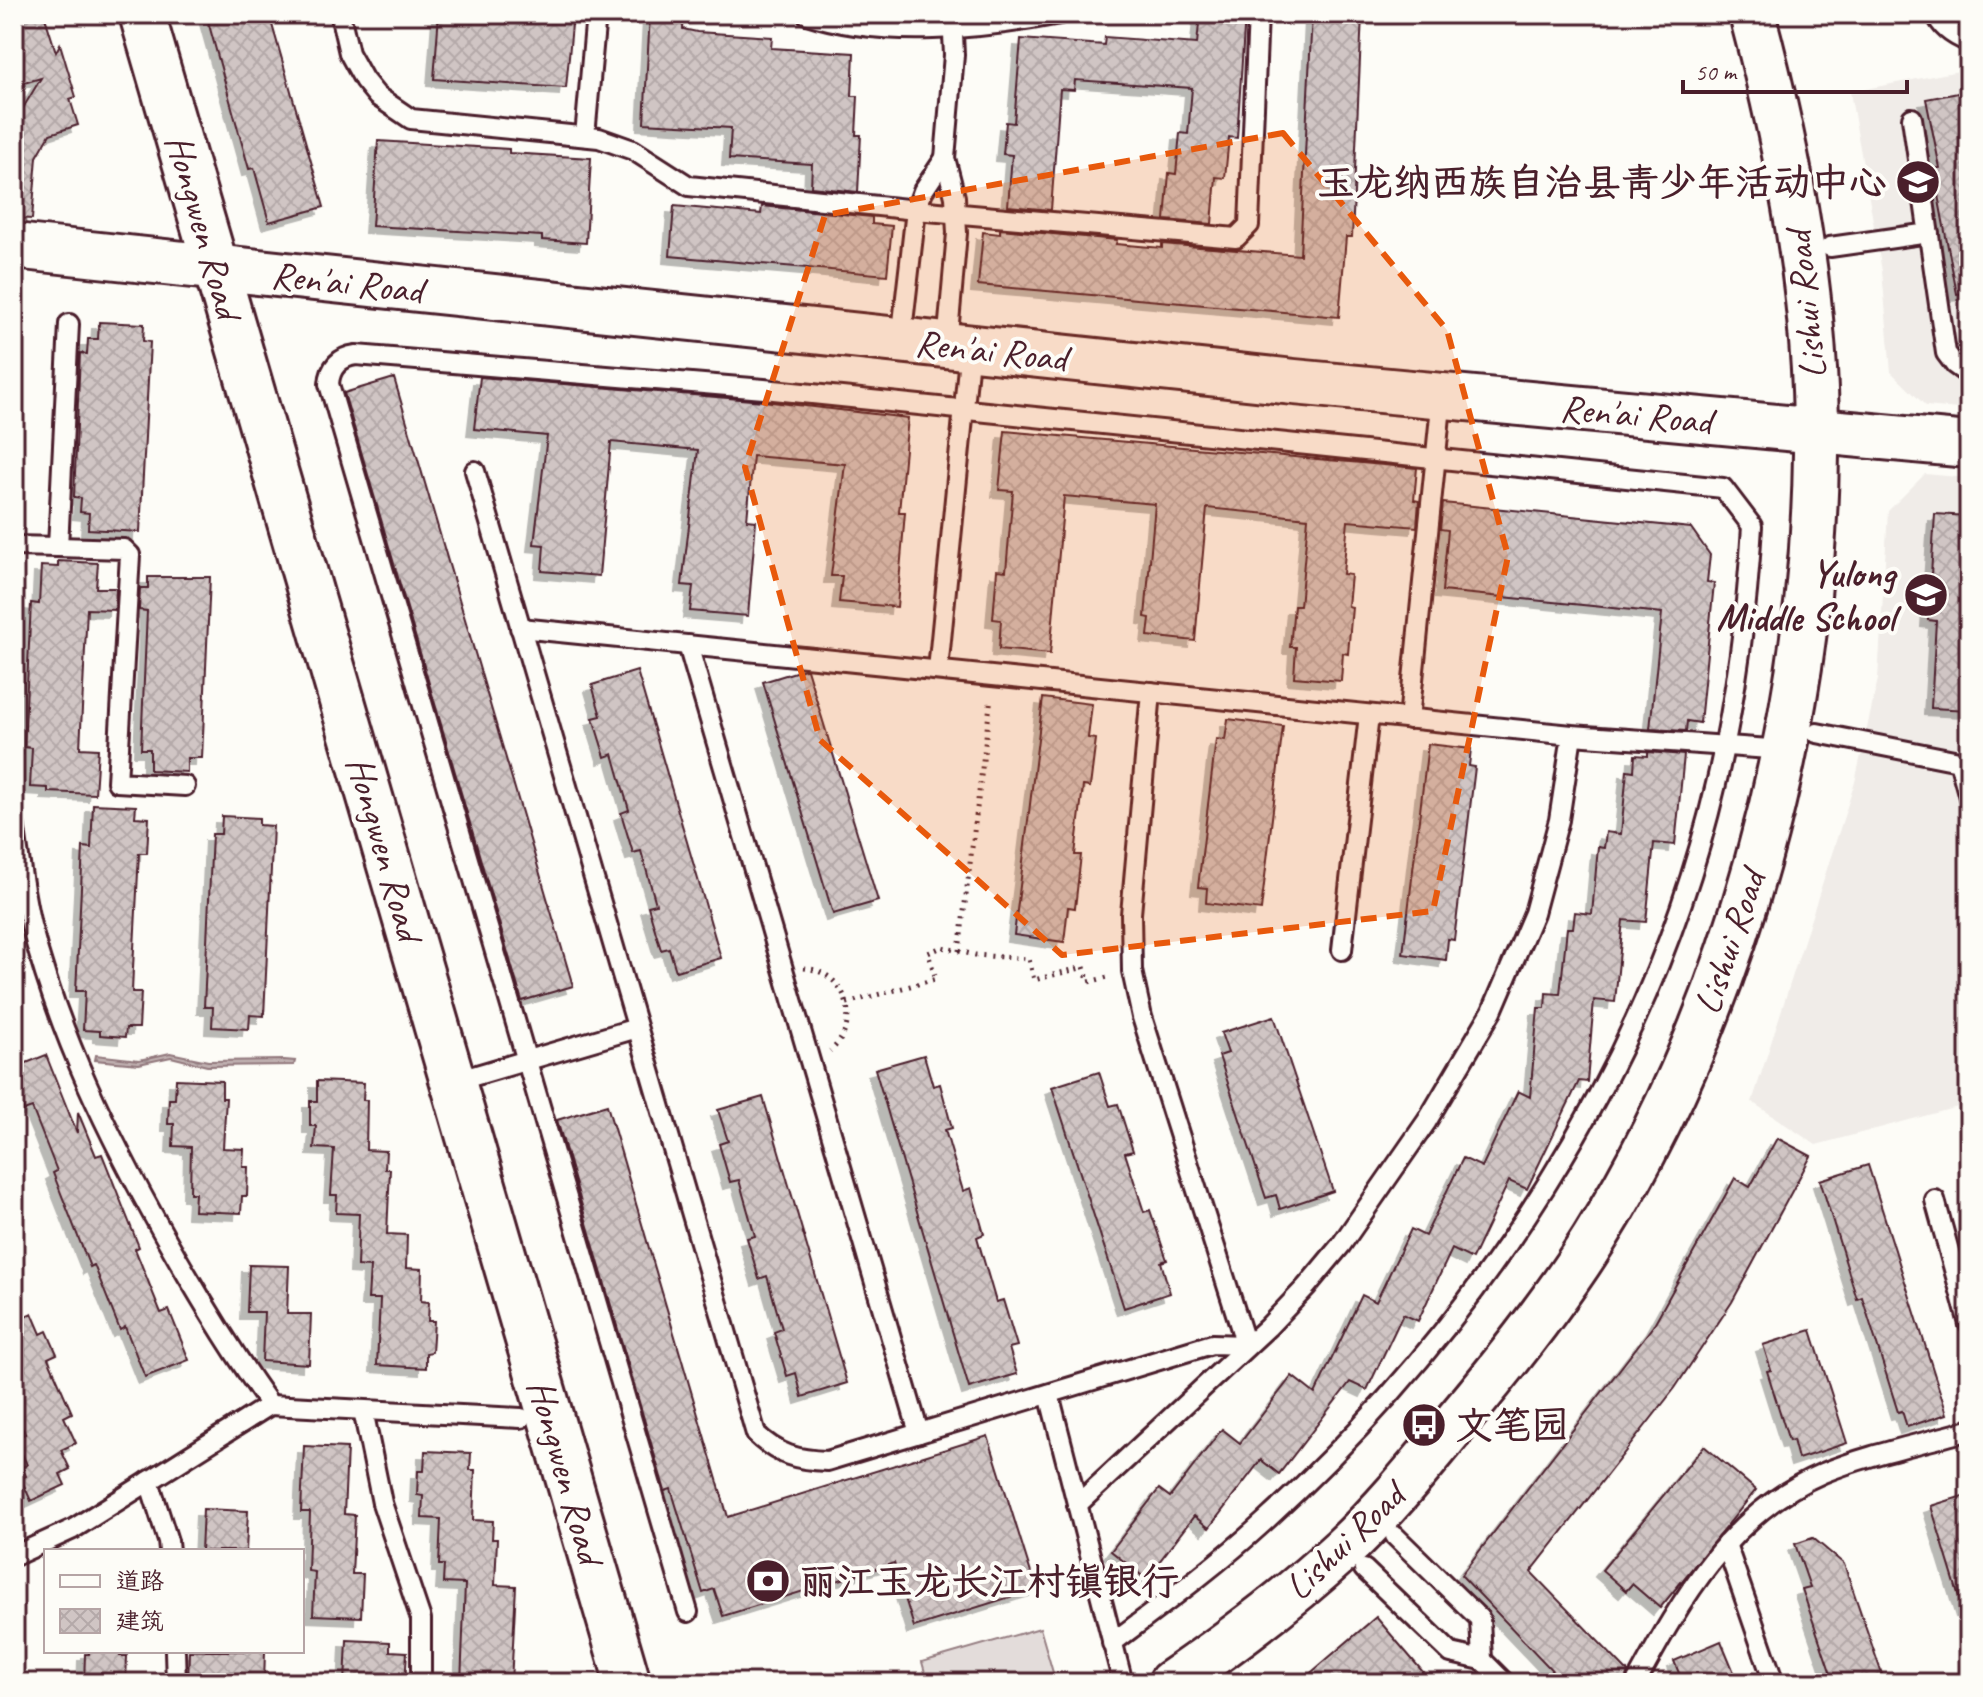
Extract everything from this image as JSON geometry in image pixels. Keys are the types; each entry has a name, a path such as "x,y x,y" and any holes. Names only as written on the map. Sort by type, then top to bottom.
{"street":[{"name":"Hongwen Road","path":"113,14 201,266 453,1082 628,1683"},
{"name":"Hongwen Road","path":"142,14 201,266 521,1418 598,1683"},
{"name":"Lishui Road","path":"1171,1683 1281,1602 1345,1548 1486,1387 1593,1241 1651,1134 1702,1023 1730,948 1801,742 1839,592 1844,521 1795,207 1752,14"},
{"name":"Lishui Road","path":"1782,14 1823,202 1840,319 1830,432"},
{"name":"Ren'ai Road","path":"14,246 1442,396 1969,445"},
{"name":"Lishui Road","path":"1222,1683 1300,1624 1364,1569 1395,1536 1462,1461 1564,1332 1617,1257 1701,1097 1729,1034 1757,958 1781,881 1801,742"}],"lane":[{"path":"340,14 349,53 364,80 377,96 411,119 599,138 633,150 689,186 916,210 1236,238 1249,225 1258,14"},
{"path":"585,136 596,14"},
{"path":"807,14 855,26 952,20 975,27 1060,14"},
{"path":"1936,14 1949,31 1969,42"},
{"path":"938,670 963,409 958,346 955,197 945,158 954,55 952,20"},
{"path":"1912,118 1946,353 1955,365 1969,375"},
{"path":"901,340 916,210 923,191 945,158"},
{"path":"1830,247 1929,233"},
{"path":"58,547 69,324"},
{"path":"688,1612 329,384 335,364 356,355 764,389 1723,488 1752,526 1740,657 1724,746 1698,850 1654,977 1596,1099 1520,1224 1426,1350 1321,1467 1205,1573 1112,1643"},
{"path":"1409,719 1442,396"},
{"path":"475,471 756,1434 788,1457 827,1461 1212,1344 1246,1345"},
{"path":"14,546 124,549 130,555 117,782 185,786"},
{"path":"520,628 1572,735 1724,746 1801,742 1964,760 1969,797"},
{"path":"688,645 919,1433"},
{"path":"1151,692 1131,914 1132,971 1142,1017 1246,1345"},
{"path":"1342,950 1369,715"},
{"path":"1077,1505 1306,1287 1341,1245 1427,1121 1492,1011 1534,913 1549,862 1567,778 1572,735"},
{"path":"14,823 30,922 62,1025 82,1076 130,1174 205,1307 270,1405"},
{"path":"453,1082 637,1028"},
{"path":"1935,1200 1969,1324"},
{"path":"1049,1394 1123,1683"},
{"path":"14,1556 73,1529 270,1405 521,1418"},
{"path":"363,1410 382,1503 421,1619 421,1683"},
{"path":"1636,1683 1683,1600 1726,1544 1777,1498 1821,1474 1969,1430"},
{"path":"149,1481 169,1549"},
{"path":"1395,1536 1480,1619 1482,1660"},
{"path":"1726,1544 1774,1683"},
{"path":"1364,1569 1451,1653 1482,1660 1505,1683"},
{"path":"175,1653 176,1683"}],"path":[{"path":"959,951 993,676"},
{"path":"847,1003 936,979 928,953 942,947 1029,959 1034,980 1084,967 1089,982 1132,971"},
{"path":"784,972 809,968 821,972 841,988 847,1003 847,1027 842,1039 822,1056 809,1060"}],"highlighted area":[{"path":"1283,133 1447,330 1508,556 1433,911 1062,955 820,740 745,467 825,215"}],"shaded area":[{"name":"玉龙纳西族自治县青少年活动中心","path":"1969,69 1969,410 1926,406 1891,372 1882,271 1850,92"},
{"path":"1925,474 1969,478 1969,1104 1816,1145 1752,1102 1855,782 1878,679 1888,511"},
{"path":"1040,1628 1056,1683 928,1683 922,1662"}],"water":[{"path":"170,1053 208,1061 295,1061 294,1065 207,1066 171,1057 139,1064 95,1060 96,1055 139,1060"}],"building":[{"path":"14,14 44,14 56,52 60,44 76,97 70,99 78,125 50,134 37,157 32,219 14,218 14,123 41,78 14,86"},
{"path":"206,14 269,14 324,207 269,222 254,168 249,169"},
{"path":"439,14 573,14 566,88 434,79"},
{"path":"650,14 684,14 683,29 697,32 772,37 771,48 854,53 852,96 858,96 856,135 861,135 858,192 811,187 812,164 729,159 731,128 644,123"},
{"path":"1200,14 1245,14 1237,138 1229,137 1225,178 1216,177 1212,224 1165,220 1169,173 1176,174 1180,133 1188,134 1192,88 1075,80 1074,90 1060,89 1051,210 1008,206 1012,155 1003,154 1006,122 1014,123 1021,39 1104,45 1105,37 1197,44"},
{"path":"1312,14 1362,14 1352,237 1346,237 1339,317 978,285 983,232 1000,234 1000,229 1117,240 1116,244 1162,248 1162,244 1300,255"},
{"path":"1969,91 1969,293 1957,294 1933,169 1940,168 1926,99"},
{"path":"378,141 509,149 509,153 591,158 586,243 542,240 542,236 372,226"},
{"path":"674,206 761,214 762,206 872,217 872,224 892,226 887,275 670,256"},
{"path":"99,322 144,324 143,341 150,342 140,532 88,529 89,513 80,512 81,498 74,497 80,353 87,354 88,339 98,339"},
{"path":"480,377 763,401 908,418 899,512 905,512 897,607 839,602 842,576 831,576 845,464 753,456 747,520 756,521 748,616 690,611 693,586 682,585 698,450 611,442 599,576 542,571 544,545 534,544 547,436 474,429"},
{"path":"394,378 573,986 522,1001 344,393"},
{"path":"1005,431 1417,468 1414,500 1419,501 1417,527 1348,521 1343,574 1351,575 1348,606 1352,607 1348,654 1343,653 1341,681 1294,677 1296,647 1290,647 1294,606 1300,606 1308,518 1207,508 1195,641 1148,636 1150,618 1145,617 1155,504 1064,496 1050,654 999,649 1001,620 993,619 997,570 1006,571 1013,491 999,490"},
{"path":"1443,503 1691,528 1710,555 1707,582 1714,583 1700,723 1687,721 1686,731 1650,729 1662,613 1442,591 1448,530 1440,529"},
{"path":"1935,514 1969,516 1969,710 1931,708 1936,621 1928,620"},
{"path":"58,561 98,563 96,588 116,588 115,610 87,609 80,748 98,749 95,794 48,792 48,788 30,787 32,748 24,747 31,603 39,604 41,566 58,567"},
{"path":"148,577 210,577 202,758 187,758 187,772 150,770 150,749 141,749 147,611 139,610 140,588 148,588"},
{"path":"807,669 878,901 833,914 763,682"},
{"path":"637,671 721,958 676,971 669,948 661,950 648,906 656,904 641,851 633,853 621,813 629,810 613,754 605,757 593,718 601,716 592,685"},
{"path":"1043,698 1092,704 1088,738 1096,739 1090,787 1083,786 1075,855 1081,855 1075,908 1068,907 1064,942 1014,935"},
{"path":"1228,719 1283,726 1261,910 1206,903 1207,888 1198,887 1216,739 1225,740"},
{"path":"1428,744 1471,749 1469,766 1475,767 1454,940 1448,939 1446,960 1403,954"},
{"path":"1648,752 1684,755 1675,845 1654,843 1646,922 1623,920 1615,1002 1594,1000 1587,1082 1579,1081 1527,1189 1509,1181 1472,1259 1452,1249 1418,1321 1403,1314 1367,1390 1350,1382 1279,1474 1261,1460 1209,1528 1194,1516 1146,1579 1111,1551 1159,1489 1170,1497 1222,1429 1240,1443 1292,1376 1315,1394 1362,1295 1376,1302 1411,1229 1425,1236 1463,1158 1482,1167 1518,1091 1530,1097 1538,1008 1545,1008 1546,993 1560,994 1567,928 1573,928 1575,912 1592,914 1598,847 1604,848 1606,832 1621,834 1627,770 1634,771 1635,755 1648,756"},
{"path":"93,804 136,806 135,817 149,818 147,853 139,853 133,968 132,992 141,992 139,1028 126,1028 125,1037 83,1030 85,991 76,991 83,847 91,848"},
{"path":"222,816 259,818 259,825 273,826 264,1016 250,1015 249,1029 212,1027 213,1007 204,1007 212,834 221,834"},
{"path":"1274,1016 1333,1191 1280,1209 1276,1195 1266,1198 1219,1056 1228,1053 1221,1033"},
{"path":"46,1055 77,1133 78,1112 96,1156 102,1154 161,1313 169,1310 189,1360 145,1377 125,1327 120,1330 94,1265 90,1267 53,1173 57,1171 32,1108 24,1111 14,1086 14,1068"},
{"path":"924,1055 933,1086 940,1084 952,1128 945,1130 963,1191 971,1188 984,1234 977,1237 996,1302 1003,1300 1017,1346 1009,1348 1017,1374 969,1388 875,1069"},
{"path":"1099,1072 1110,1106 1118,1104 1133,1151 1125,1153 1144,1212 1150,1210 1167,1260 1161,1262 1170,1293 1124,1308 1052,1087"},
{"path":"176,1079 222,1081 222,1098 226,1098 223,1148 244,1149 243,1167 248,1167 247,1196 242,1196 241,1213 194,1211 195,1193 190,1193 191,1147 173,1146 174,1124 168,1124 169,1099 175,1099"},
{"path":"317,1081 364,1083 363,1100 367,1100 366,1150 386,1151 385,1169 390,1169 387,1234 407,1235 406,1268 422,1269 421,1301 429,1302 428,1321 434,1321 432,1352 426,1353 426,1368 377,1365 380,1299 368,1299 370,1267 357,1266 359,1214 336,1213 337,1195 331,1195 334,1149 314,1148 316,1126 310,1126 310,1101 317,1101"},
{"path":"763,1097 847,1383 802,1397 796,1373 787,1376 774,1332 782,1329 767,1276 759,1279 747,1238 755,1236 739,1180 730,1182 719,1144 728,1141 718,1110"},
{"path":"607,1105 728,1517 988,1436 1036,1589 914,1627 894,1563 723,1616 714,1589 703,1593 671,1489 665,1491 557,1120"},
{"path":"1777,1138 1811,1156 1732,1302 1675,1388 1531,1572 1628,1672 1624,1683 1564,1683 1461,1575 1653,1326 1735,1178 1750,1187"},
{"path":"1868,1165 1947,1414 1907,1427 1902,1411 1898,1412 1862,1297 1857,1299 1820,1180"},
{"path":"249,1265 289,1266 287,1314 311,1314 309,1364 262,1361 264,1312 247,1312"},
{"path":"32,1313 41,1334 47,1331 57,1354 48,1358 72,1413 64,1417 76,1443 61,1450 70,1469 60,1474 65,1485 31,1501 21,1479 26,1476 22,1467 27,1465 15,1438 25,1434 14,1410 14,1321"},
{"path":"1811,1330 1847,1443 1798,1459 1793,1440 1789,1441 1767,1371 1771,1370 1763,1345"},
{"path":"304,1446 347,1448 344,1514 355,1515 352,1574 363,1574 361,1617 313,1615 315,1572 308,1571 310,1512 301,1512"},
{"path":"1704,1446 1756,1490 1660,1608 1632,1584 1626,1591 1602,1570"},
{"path":"425,1451 471,1453 470,1470 475,1470 473,1520 493,1521 492,1539 497,1539 495,1585 516,1586 511,1683 461,1683 465,1584 443,1583 444,1565 439,1565 441,1519 422,1518 423,1496 417,1495 418,1471 424,1471"},
{"path":"1969,1494 1969,1609 1963,1610 1931,1506"},
{"path":"203,1509 248,1511 246,1549 201,1549"},
{"path":"1813,1538 1844,1564 1885,1683 1834,1683 1802,1589 1810,1587 1795,1544"},
{"path":"1376,1617 1423,1672 1411,1683 1299,1683"},
{"path":"347,1640 390,1642 390,1651 407,1652 405,1683 345,1683"},
{"path":"1721,1641 1736,1677 1722,1683 1683,1683 1674,1661"},
{"path":"120,1653 120,1656 127,1656 126,1683 84,1683 85,1654"},
{"path":"189,1653 265,1653 264,1683 188,1683"}],"place":[{"name":"玉龙纳西族自治县青少年活动中心","path":"1918,182"},
{"name":"Yulong Middle School","path":"1926,595"},
{"name":"文笔园","path":"1424,1425"},
{"name":"丽江玉龙长江村镇银行","path":"768,1581"}]}
